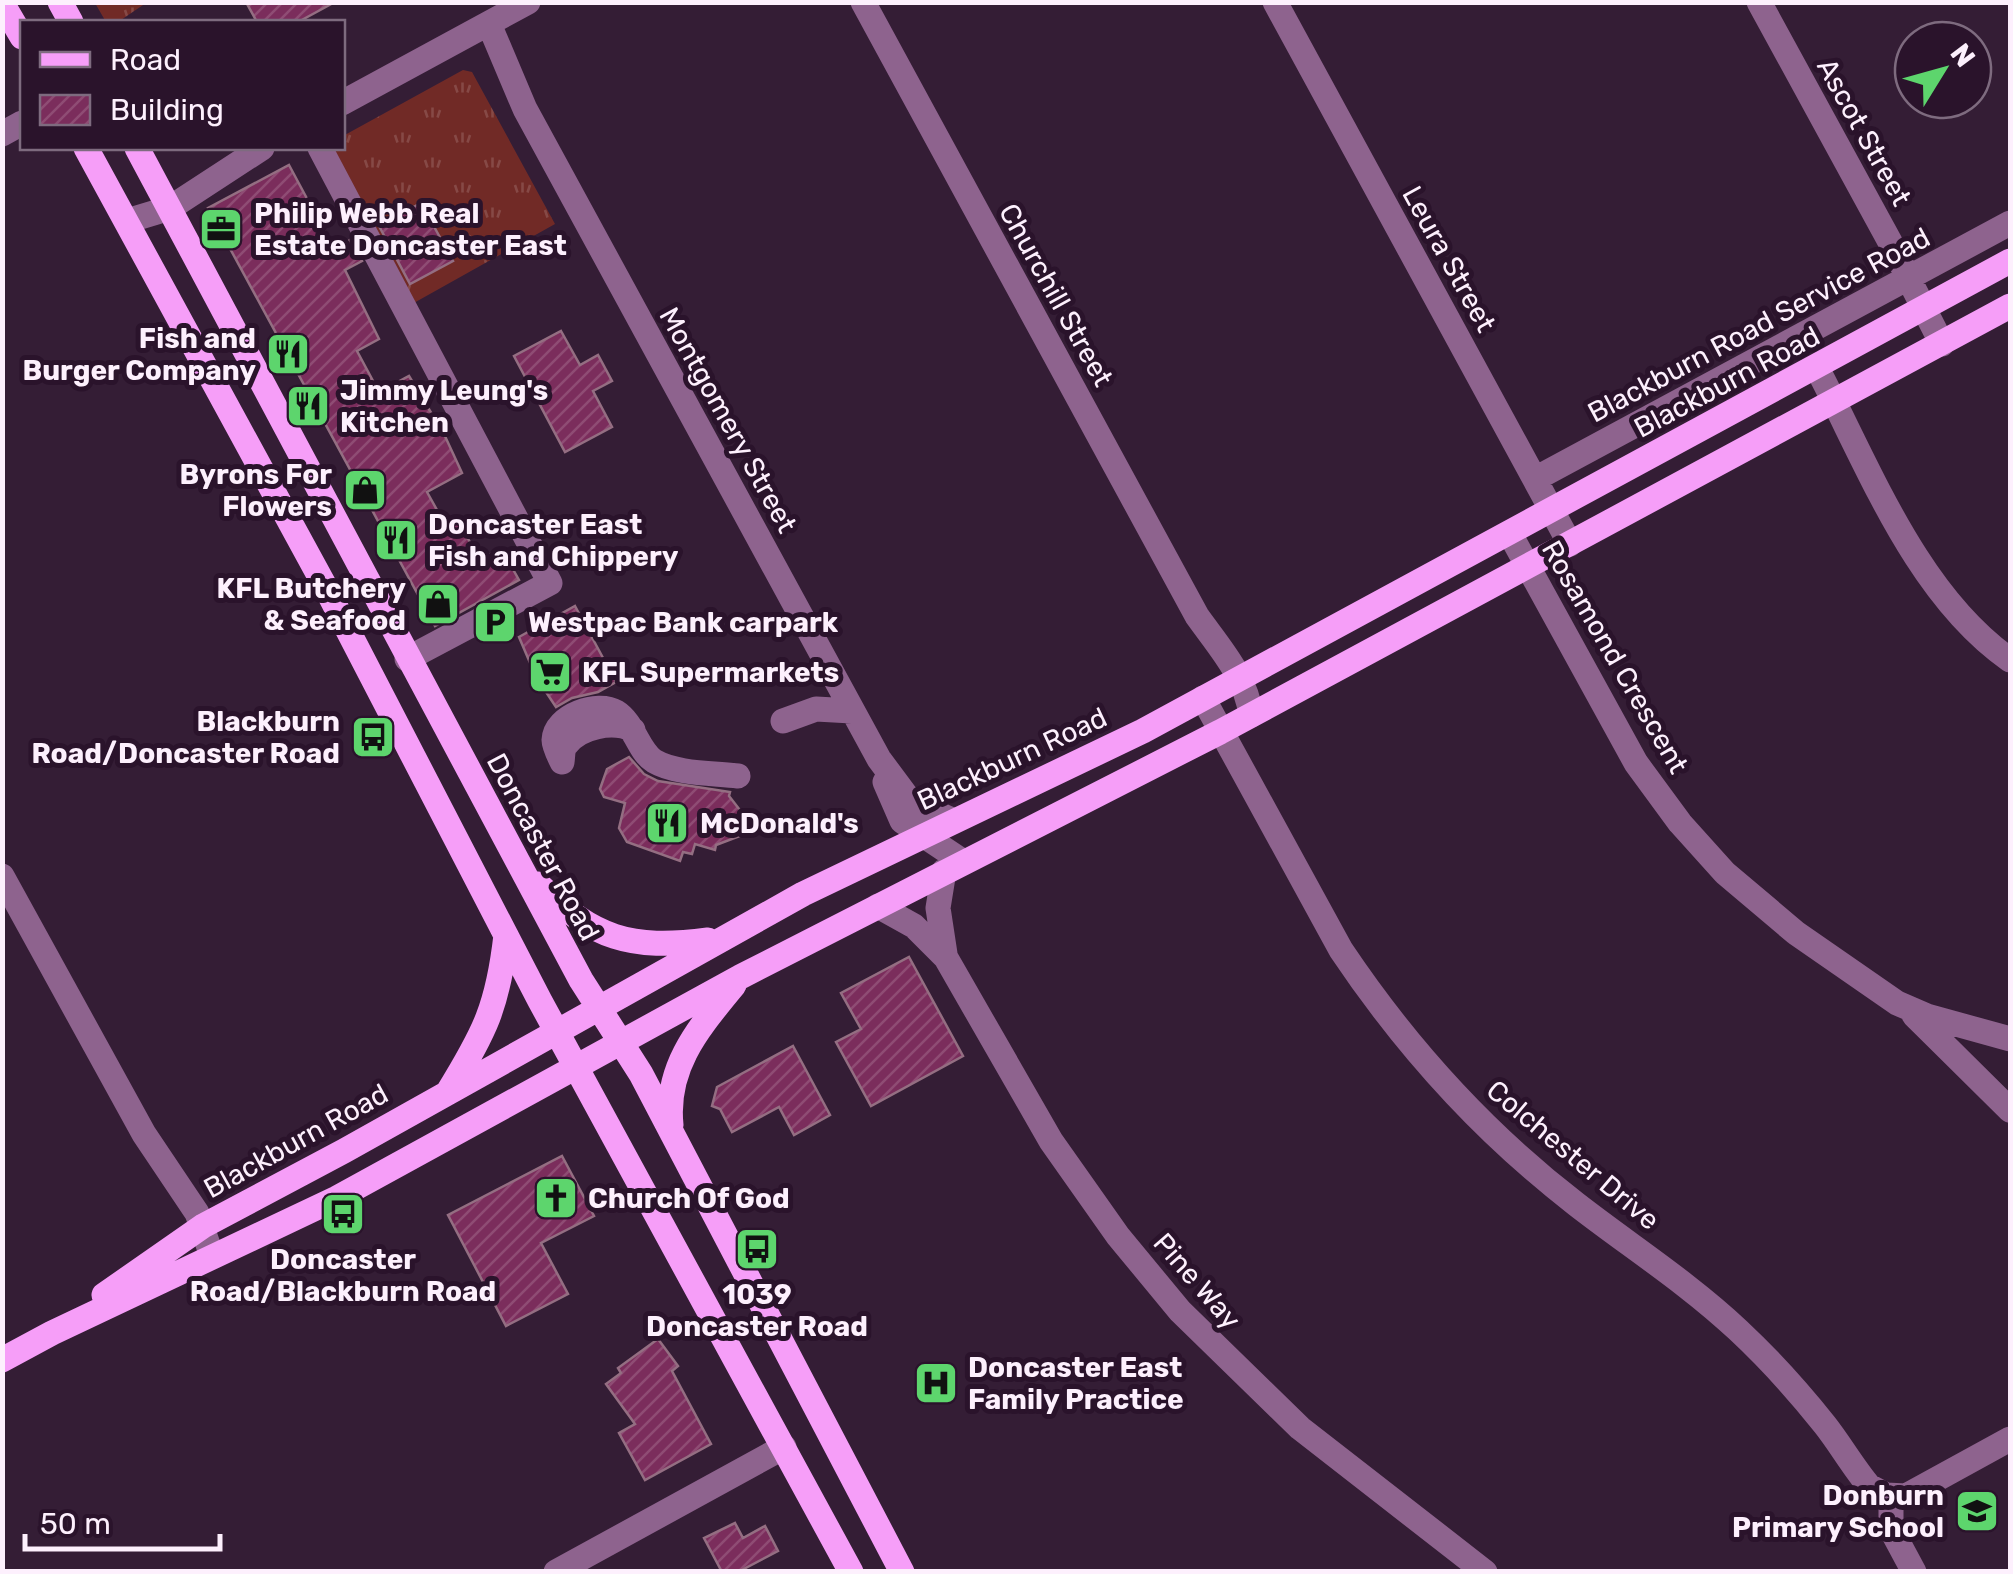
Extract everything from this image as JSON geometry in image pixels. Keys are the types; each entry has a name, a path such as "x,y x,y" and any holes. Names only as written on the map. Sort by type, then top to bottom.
{"main road":[{"path":"2,3 20,34"},
{"path":"87,150 327,590 557,1032 851,1572"},
{"name":"Doncaster Road","path":"137,150 520,867 597,1008 671,1131 902,1572"},
{"name":"Blackburn Road","path":"52,1334 197,1230 722,938 923,834 1074,765 1223,688 2010,261"},
{"name":"Blackburn Road","path":"2,1360 337,1198 740,977 1220,732 2010,306"},
{"path":"520,867 563,909 604,935 655,945 722,938"},
{"path":"448,1092 482,1037 492,1011 506,935"},
{"path":"671,1131 668,1102 681,1057 740,977"}],"street":[{"path":"345,101 528,2"},
{"name":"Churchill Street","path":"863,2 1197,616 1223,688 1248,693 1251,715"},
{"name":"Leura Street","path":"1275,2 1570,544"},
{"name":"Ascot Street","path":"1759,2 1942,344"},
{"name":"Montgomery Street","path":"480,29 879,760 912,802 952,820"},
{"path":"321,150 550,583 407,659"},
{"path":"127,221 165,200 209,185 244,154"},
{"name":"Blackburn Road Service Road","path":"1535,480 2010,223"},
{"path":"1817,368 1906,537 1940,592 1977,634 2010,660"},
{"name":"Rosamond Crescent","path":"1510,534 1616,730 1680,823 1725,873 1844,968 1907,1008 2010,1040"},
{"name":"Colchester Drive","path":"1223,688 1220,732 1341,950 1426,1062 1486,1126 1548,1182 1737,1329 1795,1389 1869,1486 1891,1496"},
{"path":"782,721 816,709 852,711"},
{"path":"562,762 566,746 584,732 622,724 633,730 652,760 738,776"},
{"name":"Montgomery Street","path":"879,760 887,790 902,820 923,834 953,866"},
{"name":"Pine Way","path":"946,958 938,912 953,866"},
{"path":"2,876 144,1134 176,1178 212,1256"},
{"name":"Pine Way","path":"878,906 914,926 946,958 1051,1141 1118,1236 1180,1311 1300,1428 1485,1572"},
{"path":"1907,1008 2010,1110"},
{"path":"1914,1572 1890,1529 1891,1496 1916,1492 2010,1439"},
{"path":"556,1572 784,1447"}],"green space":[{"path":"95,3 146,3 121,20 105,20"},
{"path":"463,70 472,72 555,224 412,304 336,161 335,150 345,150 345,135"}],"building":[{"path":"246,2 335,2 302,20 256,20"},
{"path":"289,165 334,249 350,240 362,261 345,270 379,339 357,351 379,392 409,376 462,473 427,492 447,528 458,521 480,560 501,548 519,580 435,626 208,208"},
{"path":"421,203 453,261 410,284 379,226"},
{"path":"561,331 580,365 598,355 612,381 593,391 612,427 565,452 514,356"},
{"path":"575,606 616,682 556,707 536,677 519,637"},
{"path":"629,757 644,774 658,781 730,792 746,818 746,828 740,836 716,845 715,850 695,844 692,854 683,852 680,861 627,842 619,828 625,803 604,797 600,789 607,769"},
{"path":"909,957 963,1056 871,1106 836,1042 861,1029 841,993"},
{"path":"793,1046 830,1115 794,1135 779,1107 732,1132 720,1109 712,1106 717,1087"},
{"path":"562,1156 594,1216 541,1243 568,1294 506,1326 448,1215"},
{"path":"658,1339 678,1366 672,1371 711,1444 645,1480 619,1433 635,1424 606,1384 621,1373 618,1368"},
{"path":"735,1523 743,1538 765,1526 778,1551 738,1572 722,1572 704,1538"}],"place":[{"name":"Philip Webb Real Estate Doncaster East","path":"221,229"},
{"name":"Fish and Burger Company","path":"288,354"},
{"name":"Jimmy Leung's Kitchen","path":"308,406"},
{"name":"Byrons For Flowers","path":"365,490"},
{"name":"Doncaster East Fish and Chippery","path":"396,540"},
{"name":"KFL Butchery & Seafood","path":"438,604"},
{"name":"Westpac Bank carpark","path":"495,622"},
{"name":"KFL Supermarkets","path":"550,672"},
{"name":"Blackburn Road/Doncaster Road","path":"373,737"},
{"name":"McDonald's","path":"667,823"},
{"name":"Church Of God","path":"556,1198"},
{"name":"Doncaster Road/Blackburn Road","path":"343,1214"},
{"name":"1039 Doncaster Road","path":"757,1249"},
{"name":"Doncaster East Family Practice","path":"936,1383"},
{"name":"Donburn Primary School","path":"1977,1511"}]}
